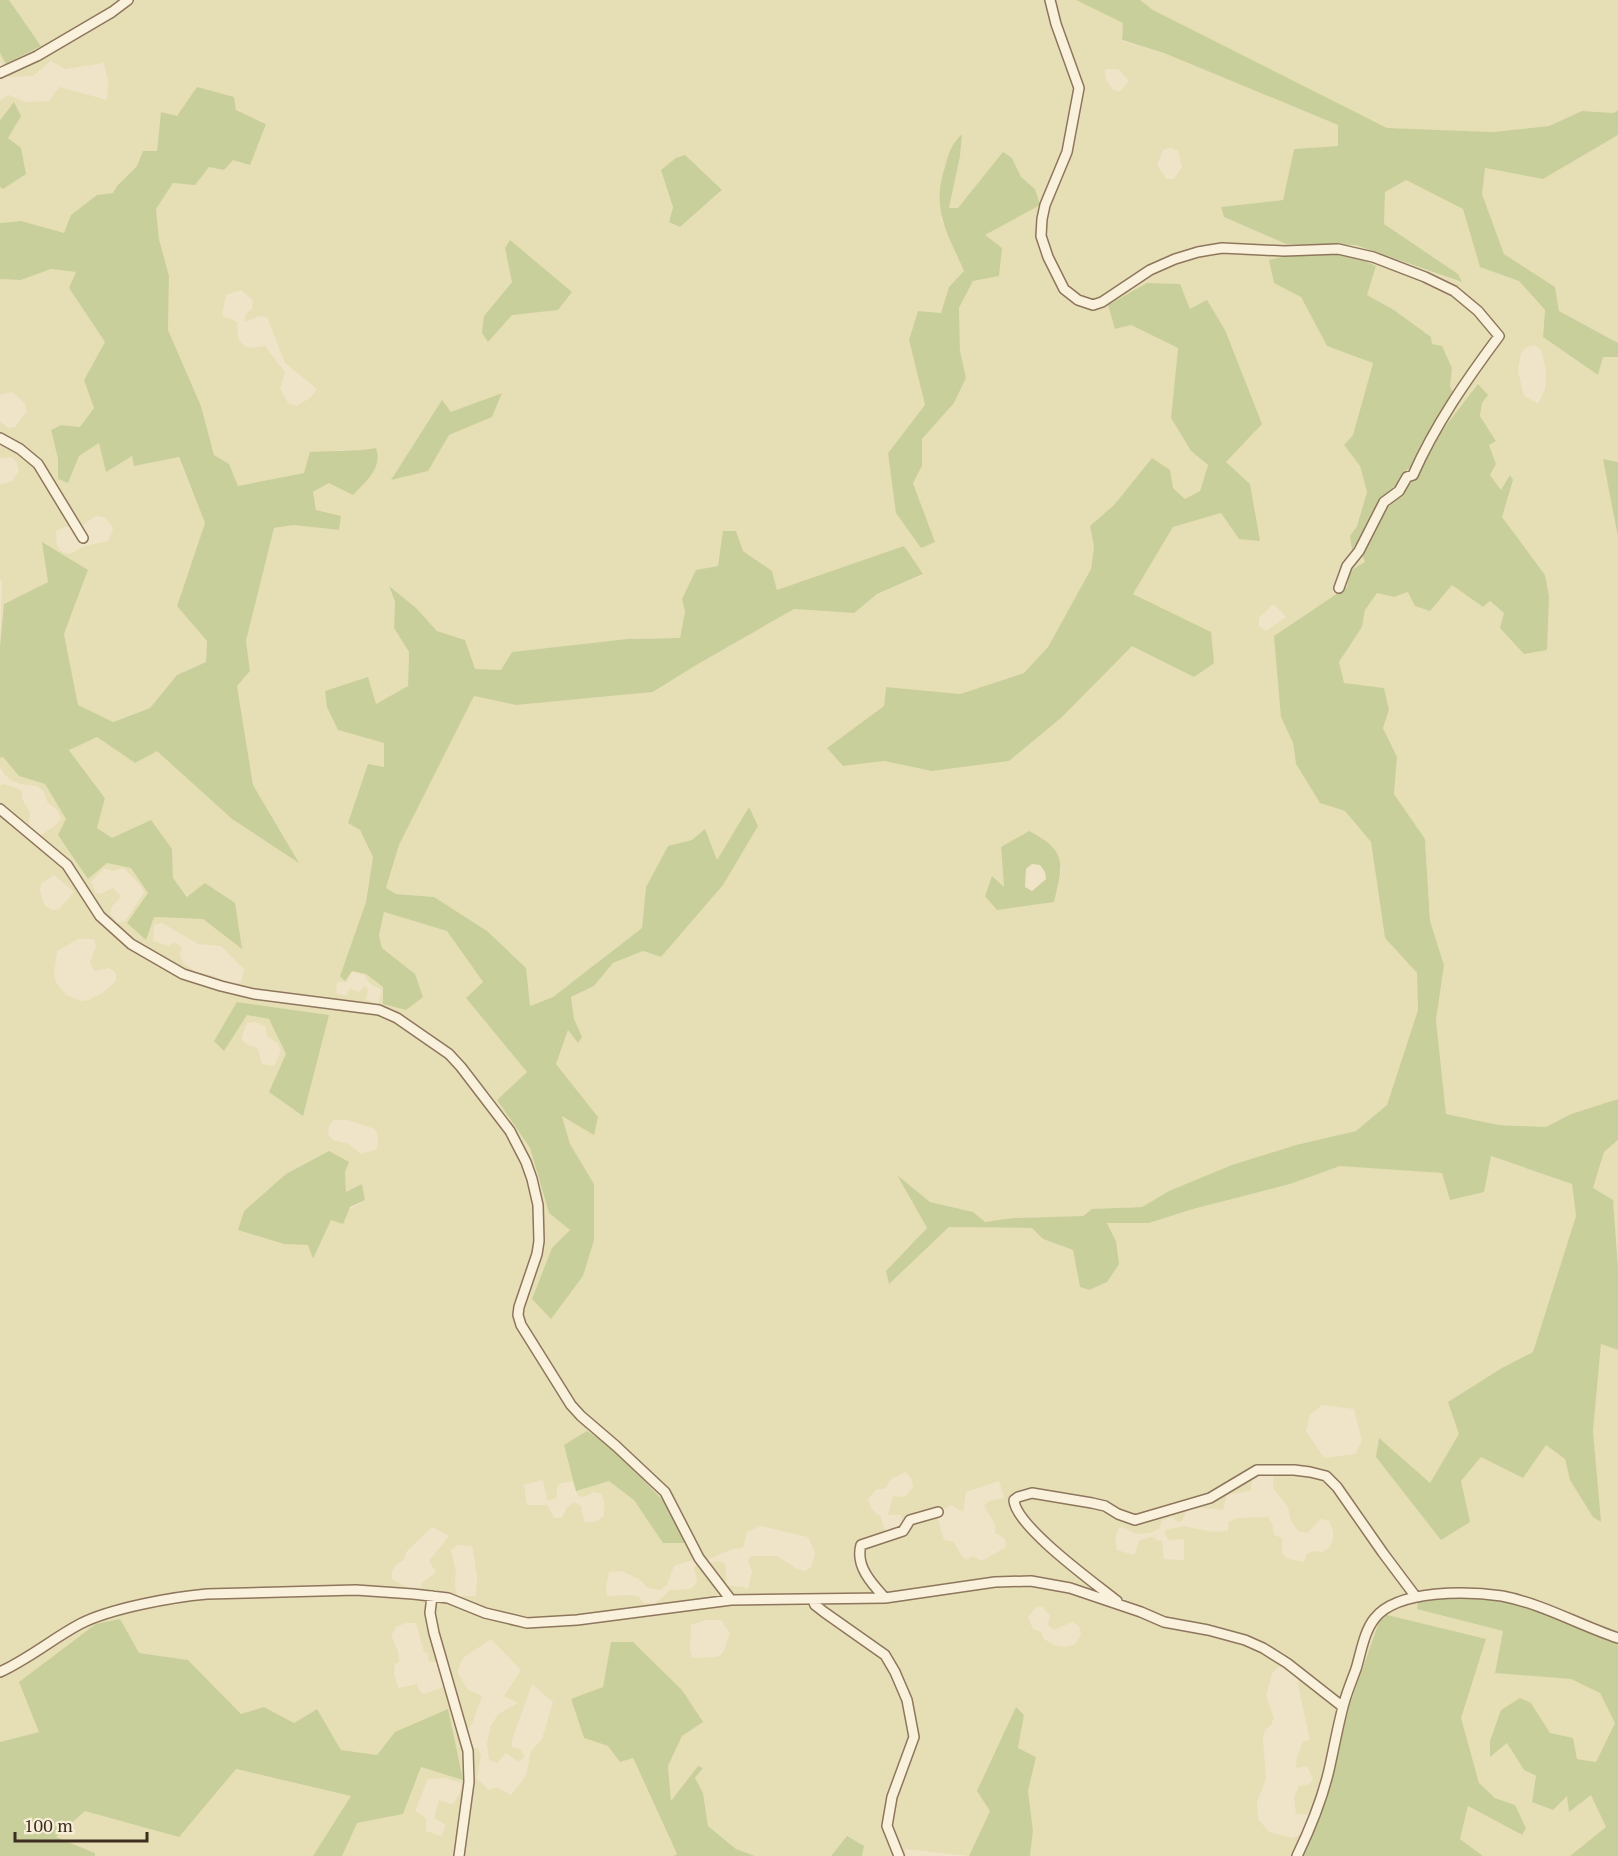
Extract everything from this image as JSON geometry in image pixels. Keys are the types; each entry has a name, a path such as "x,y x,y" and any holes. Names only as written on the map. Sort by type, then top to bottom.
{"street":[{"path":"0,72 37,56 112,12 128,0"},
{"path":"1050,0 1056,24 1079,88 1067,152 1046,205 1041,236 1053,269 1070,295 1085,303 1102,302 1150,270 1184,256 1212,249 1338,249 1373,257 1454,291 1478,311 1499,336 1470,374 1431,438 1413,475 1407,477 1399,491 1384,502 1359,550 1347,566 1339,588"},
{"path":"0,438 20,449 38,465 83,538"},
{"path":"0,809 67,865 100,916 134,946 165,964 188,976 254,994 379,1010 411,1027 455,1060 510,1131 532,1179 538,1205 539,1241 537,1254 519,1307 518,1315 521,1325 571,1405 668,1497 699,1558 731,1600"},
{"path":"1123,1607 1054,1551 1018,1512 1014,1500 1032,1493 1105,1506 1135,1520 1210,1498 1257,1470 1310,1472 1326,1476 1337,1487 1416,1597"},
{"path":"885,1598 863,1569 859,1559 861,1545 903,1531 910,1520 938,1512"},
{"path":"0,1672 30,1658 80,1624 96,1617 188,1595 356,1590 432,1596 448,1598 485,1613 527,1623 577,1620 731,1600 885,1598 995,1582 1031,1581 1070,1588 1142,1612 1164,1622 1229,1635 1263,1647 1306,1676 1343,1707"},
{"path":"1297,1856 1319,1806 1343,1707 1368,1632 1376,1617 1397,1603 1416,1597 1473,1593 1503,1597 1540,1607 1618,1638"},
{"path":"432,1596 430,1613 434,1633 468,1751 469,1782 459,1856"},
{"path":"813,1600 815,1605 824,1612 885,1654 906,1700 914,1737 892,1797 888,1826 899,1856"}],"shaded area":[{"path":"9,0 1076,0 1123,23 1122,41 1164,53 1338,125 1338,146 1294,149 1283,200 1222,207 1224,217 1286,244 1356,244 1461,282 1457,274 1384,224 1385,192 1406,180 1463,209 1480,266 1519,281 1545,310 1543,337 1598,375 1603,357 1618,357 1618,462 1604,459 1618,537 1618,1099 1571,1114 1546,1127 1499,1125 1446,1114 1436,1020 1444,965 1430,921 1425,839 1394,794 1397,757 1383,728 1389,710 1343,683 1339,662 1362,627 1365,610 1377,593 1394,597 1408,592 1452,584 1483,607 1489,601 1504,613 1549,596 1545,575 1502,517 1513,480 1501,491 1490,475 1496,464 1489,445 1496,440 1480,416 1482,403 1478,385 1366,562 1347,587 1332,599 1281,717 1293,743 1296,764 1320,803 1345,811 1371,842 1385,938 1417,973 1418,1010 1387,1105 1356,1131 1296,1145 1169,1191 1142,1207 1092,1209 1083,1216 1013,1218 985,1223 972,1212 930,1202 898,1177 927,1228 886,1271 889,1283 949,1227 1032,1228 1043,1239 1073,1250 1080,1287 1116,1241 1107,1223 1149,1223 1290,1184 1340,1165 1443,1173 1450,1199 1490,1156 1573,1184 1576,1216 1533,1352 1502,1368 1430,1484 1441,1540 1461,1481 1481,1457 1546,1445 1565,1459 1571,1480 1600,1521 1593,1431 1601,1344 1618,1350 1618,1641 1586,1632 1537,1610 1417,1608 1503,1631 1495,1672 1571,1679 1600,1693 1616,1723 1596,1762 1577,1759 1550,1733 1531,1703 1491,1756 1507,1743 1524,1770 1568,1795 1569,1811 1591,1794 1606,1827 1570,1856 1483,1856 1460,1839 1468,1806 1521,1835 1526,1828 1515,1805 1495,1798 1479,1783 1460,1718 1486,1639 1379,1622 1350,1704 1323,1809 1301,1856 1030,1856 1033,1831 1028,1791 1036,1757 1018,1748 1024,1715 990,1811 969,1856 905,1849 906,1856 862,1856 863,1846 847,1837 831,1856 755,1856 736,1849 708,1826 703,1793 695,1778 702,1769 698,1767 671,1802 668,1766 682,1736 682,1690 633,1642 611,1642 603,1687 571,1700 584,1738 608,1746 620,1762 632,1757 677,1854 674,1856 342,1856 356,1823 403,1814 421,1767 463,1779 395,1732 377,1755 341,1750 317,1709 294,1723 264,1707 241,1714 188,1660 139,1653 40,1732 0,1742 0,785 4,784 22,792 22,799 30,812 29,824 37,834 41,835 57,824 61,818 37,786 12,781 5,775 0,767 0,758 3,757 19,776 45,784 66,819 87,878 107,863 131,868 148,893 145,940 154,917 203,919 242,949 188,897 173,878 172,849 112,838 97,828 105,797 69,749 97,737 135,763 157,750 232,819 298,862 253,785 237,686 250,671 246,641 274,528 293,525 339,530 316,510 313,492 329,483 375,448 338,450 304,473 238,486 229,464 214,455 201,406 168,330 169,276 159,239 156,209 173,183 209,167 266,123 236,110 177,117 162,112 157,151 143,151 137,166 113,193 96,195 64,234 21,221 0,223 0,187 3,189 7,138 13,103 0,120 0,100 9,95 25,102 49,101 59,87 107,100 108,80 104,63 65,69 51,61 33,76 9,77 0,61 0,53 7,63 41,46","holes":["1106,69 1118,69 1129,81 1120,91 1113,90 1106,80","961,135 960,156 949,208 958,208 1012,158 1021,177 1035,189 985,235 973,281 959,309 960,351 966,378 954,403 922,439 922,466 913,483 935,542 921,547 888,453 925,405 909,340 918,311 941,313 949,287 964,271 941,219","1171,148 1178,151 1182,167 1174,179 1166,179 1157,165 1163,150","722,191 680,227 669,222 673,207","1357,257 1376,266 1367,295 1394,310 1431,337 1432,344 1452,368 1450,387 1416,463 1404,472 1398,489 1371,521 1350,536 1357,526 1367,492 1360,466 1344,445 1353,435 1373,362 1327,346 1301,297","512,282 558,310 484,316","241,290 253,300 252,309 246,314 244,322 260,316 267,317 285,363 317,389 310,398 296,406 288,403 280,388 285,372 265,346 249,348 238,338 237,322 222,316 226,295","1190,309 1226,462 1239,539 1221,513 1173,527 1133,594 1211,632 1194,677 1132,645 1062,717 1009,761 932,771 884,761 843,766 827,748 884,706 886,687 960,694 1024,673 1048,647 1091,569 1094,547 1090,526 1114,505 1152,458 1173,488 1185,499 1200,491 1208,465 1191,451 1171,418 1178,348 1131,325","1534,345 1541,350 1546,370 1545,389 1538,404 1524,396 1518,371 1521,353 1527,347","501,393 492,417 449,435 442,401 451,413","736,531 743,551 772,571 777,590 923,575 877,594 853,613 794,609 654,692 516,705 474,696 399,845 386,889 396,894 434,897 530,1006 553,997 642,928 646,887 668,846 692,840 717,861 723,885 661,957 643,951 613,963 594,986 571,997 574,1019 582,1037 568,1029 556,1064 598,1117 562,1115 570,1144 594,1184 583,1276 569,1293 552,1249 570,1230 549,1213 530,1148 497,1100 527,1072 467,999 483,982 447,931 384,912 379,935 382,948 414,974 383,987 366,974 352,971 340,976 366,902 373,857 360,830 384,767 384,743 338,730 408,686 409,652 394,628 395,602 389,587 416,608 437,631 465,640 474,669 502,670 512,652 627,639 680,638 685,610 718,566","1275,605 1286,617 1266,631 1259,626 1259,618 1271,606","1029,831 1062,868 1054,901 985,896 992,876 1004,888 1001,847","104,868 112,871 124,868 141,886 144,893 125,921 117,923 110,913 112,906 120,898 113,888 100,894 96,893 91,882","54,875 74,892 59,909 52,910 45,906 40,891 41,884","162,923 198,944 221,946 244,969 241,982 226,983 212,975 196,972 183,963 180,955 182,947 175,942 168,946 153,941 154,925","78,939 94,939 96,947 90,962 94,971 109,968 116,973 116,981 104,992 89,1000 81,1001 66,995 56,982 54,974 57,951","352,972 364,975 370,984 382,990 378,1004 366,1000 368,990 365,986 359,992 350,988 346,996 336,993 337,982 347,982","237,1002 329,1015 286,1054 269,1019 247,1015 224,1051","255,1022 266,1027 267,1036 278,1044 281,1051 274,1066 262,1064 257,1047 249,1046 242,1040 242,1036 247,1023","334,1120 347,1120 375,1129 378,1137 377,1149 361,1154 349,1144 333,1140 328,1134 329,1126","345,1172 346,1193 362,1184 365,1200 331,1220 313,1259 308,1245 284,1244 239,1229 244,1211","1322,1405 1354,1409 1362,1441 1355,1454 1324,1458 1306,1431 1310,1415","905,1472 911,1478 913,1487 905,1497 893,1496 888,1515 901,1515 903,1529 897,1532 885,1532 881,1517 872,1510 868,1499 877,1489 885,1489 891,1479","1274,1472 1273,1488 1288,1507 1291,1521 1298,1531 1307,1533 1321,1519 1329,1521 1333,1531 1333,1540 1329,1548 1322,1552 1314,1551 1307,1554 1304,1562 1288,1559 1282,1553 1282,1538 1274,1535 1272,1523 1268,1517 1237,1518 1229,1522 1228,1531 1213,1532 1183,1526 1167,1530 1164,1533 1169,1540 1184,1539 1184,1560 1164,1559 1162,1540 1158,1541 1152,1537 1140,1540 1134,1555 1117,1550 1115,1540 1118,1529 1122,1527 1137,1534 1150,1533 1160,1528 1161,1521 1168,1518 1172,1517 1178,1522 1182,1521 1187,1510 1194,1507 1223,1510 1227,1495 1251,1491 1252,1475","543,1480 547,1500 556,1499 558,1484 572,1481 578,1496 584,1497 594,1492 601,1494 604,1502 604,1516 595,1522 584,1522 581,1506 574,1502 567,1507 562,1518 554,1518 547,1505 527,1505 524,1485","999,1481 1004,1498 984,1505 995,1525 995,1533 1005,1539 1006,1547 982,1561 973,1556 966,1560 954,1542 944,1540 937,1515 952,1505 963,1512 966,1492","761,1526 808,1537 815,1553 812,1566 805,1571 797,1569 777,1556 751,1556 748,1560 752,1572 748,1588 727,1585 725,1563 717,1561 697,1565 694,1568 697,1580 695,1585 690,1589 670,1590 655,1604 644,1603 639,1597 631,1595 607,1596 609,1572 621,1571 639,1579 648,1588 660,1590 667,1585 674,1566 693,1560 703,1562 732,1549 743,1548 747,1532","432,1527 449,1536 429,1561 436,1572 422,1583 419,1591 413,1591 392,1579 392,1571 404,1560 406,1552","458,1545 472,1546 477,1576 476,1596 457,1596 456,1572 451,1550","1042,1606 1050,1616 1048,1625 1054,1630 1072,1622 1079,1626 1081,1634 1075,1644 1067,1647 1054,1645 1044,1639 1041,1632 1033,1629 1028,1618 1035,1608","706,1620 721,1620 730,1633 723,1653 717,1657 692,1658 691,1625","416,1623 424,1652 428,1653 429,1662 444,1662 446,1686 424,1694 420,1692 417,1684 398,1688 394,1672 395,1664 399,1662 398,1651 391,1636 397,1626","491,1639 521,1670 504,1696 518,1703 498,1714 490,1728 487,1744 489,1760 497,1763 506,1753 519,1762 525,1756 520,1749 512,1747 512,1740 532,1684 553,1702 542,1739 531,1751 526,1776 511,1795 497,1787 489,1790 477,1779 481,1756 478,1749 470,1747 466,1732 473,1722 482,1696 468,1690 457,1672 463,1658","1285,1665 1297,1673 1310,1740 1303,1742 1297,1756 1296,1768 1307,1766 1313,1779 1309,1784 1299,1786 1294,1797 1296,1814 1309,1815 1306,1828 1293,1838 1269,1832 1258,1819 1257,1802 1266,1779 1263,1738 1265,1730 1274,1718 1266,1696 1272,1674 1277,1668","444,1778 462,1783 460,1793 454,1803 439,1800 434,1818 446,1825 441,1836 426,1831 426,1818 415,1811 428,1779"]},
{"path":"1140,0 1618,0 1618,110 1614,113 1582,111 1549,126 1492,132 1387,128 1153,10"},
{"path":"1618,135 1618,343 1559,311 1555,287 1504,254 1482,194 1484,168 1543,179"},
{"path":"51,269 77,272 69,288 105,342 84,380 94,408 80,427 61,425 51,430 58,459 58,479 68,483 79,456 99,443 133,455 134,466 178,457 205,523 177,605 207,641 206,662 177,675 150,708 112,722 78,705 64,634 88,571 43,543 48,582 4,604 0,646 2,580 0,580 0,485 12,481 19,471 12,457 0,458 0,421 8,428 15,427 27,411 25,403 12,392 0,395 0,279 21,280","holes":["96,516 104,517 113,530 108,541 84,546 70,554 62,552 57,546 56,531 64,527 79,527"]},
{"path":"1618,1140 1618,1267 1613,1201 1593,1189 1604,1152"},
{"path":"235,1769 352,1796 313,1856 95,1856 95,1853 56,1837 85,1811 179,1836"}],"green space":[{"path":"0,0 9,0 41,46 6,64 0,53"},
{"path":"1076,0 1140,0 1153,10 1387,128 1493,132 1549,126 1582,111 1614,113 1618,110 1618,135 1543,179 1485,168 1482,194 1504,254 1555,287 1559,311 1618,343 1618,357 1603,357 1598,375 1543,337 1545,310 1519,281 1480,267 1463,209 1406,180 1385,192 1384,224 1458,274 1462,282 1356,245 1286,244 1224,217 1221,207 1283,200 1294,149 1338,146 1338,125 1164,53 1122,40 1123,23"},
{"path":"197,87 234,97 236,110 266,124 250,165 233,160 224,170 209,167 195,185 173,183 156,209 159,239 169,276 168,330 201,406 214,455 229,464 238,486 304,473 310,452 376,448 378,455 372,474 353,495 329,483 313,492 316,510 341,516 339,530 293,525 274,528 246,641 250,671 237,686 253,785 299,863 232,819 157,751 135,763 97,737 69,750 105,798 97,828 112,838 151,820 172,849 173,878 187,897 205,883 235,903 242,949 203,919 154,917 146,940 127,923 148,893 131,868 107,863 88,879 58,835 66,819 45,784 19,776 3,757 0,758 0,646 4,604 48,582 42,542 88,570 64,634 78,705 113,722 150,708 177,675 206,662 207,641 177,606 205,523 179,457 134,466 132,456 106,472 99,443 79,456 68,483 58,479 58,459 51,430 61,425 80,427 94,408 84,380 105,342 69,288 76,272 51,269 21,280 0,279 0,223 21,221 64,233 71,215 97,195 113,193 137,166 143,151 157,151 161,112 177,116"},
{"path":"14,102 21,116 8,138 21,148 26,174 3,189 0,187 0,120"},
{"path":"962,134 960,156 949,208 958,208 1003,152 1012,158 1021,177 1035,189 1040,205 985,235 1002,248 999,276 973,281 959,308 960,351 966,378 954,403 922,439 922,466 913,483 935,542 921,548 896,513 888,453 925,405 909,340 918,311 941,313 949,287 964,271 940,209 941,182 949,153"},
{"path":"685,155 722,190 680,227 669,222 673,207 661,170 676,158"},
{"path":"510,240 572,292 558,310 512,315 488,342 482,333 484,316 512,282 505,248"},
{"path":"1326,253 1357,257 1376,266 1367,295 1394,310 1431,337 1432,344 1442,346 1452,368 1450,387 1455,395 1416,463 1404,472 1398,489 1371,520 1352,550 1350,536 1357,526 1367,492 1360,466 1344,445 1353,435 1373,363 1327,346 1301,297 1274,283 1269,260 1290,255"},
{"path":"1147,283 1180,284 1190,309 1207,300 1225,330 1262,424 1226,462 1250,484 1260,541 1239,539 1221,513 1173,527 1133,594 1211,632 1214,663 1194,677 1132,646 1062,717 1009,761 932,771 884,761 843,766 827,748 884,706 886,687 960,694 1024,673 1048,647 1091,569 1094,547 1090,526 1114,505 1152,458 1170,470 1173,488 1185,499 1200,491 1208,465 1191,451 1171,418 1178,348 1131,325 1115,329 1108,305"},
{"path":"1478,384 1488,395 1482,403 1480,416 1496,441 1489,445 1496,464 1490,475 1501,490 1510,475 1513,480 1502,517 1545,575 1549,596 1547,650 1524,654 1500,628 1504,613 1490,601 1483,607 1452,585 1430,611 1415,606 1408,592 1394,597 1377,593 1365,610 1362,627 1339,662 1344,683 1384,688 1389,710 1383,728 1397,757 1394,794 1425,839 1430,921 1444,965 1436,1020 1446,1114 1499,1125 1546,1127 1571,1114 1618,1099 1618,1140 1604,1152 1593,1188 1613,1200 1618,1267 1618,1350 1601,1344 1593,1431 1601,1522 1593,1517 1570,1480 1565,1459 1546,1445 1523,1478 1481,1457 1461,1481 1470,1522 1441,1540 1376,1457 1379,1438 1430,1483 1459,1434 1448,1402 1502,1368 1533,1352 1576,1216 1572,1184 1491,1156 1484,1192 1450,1200 1442,1173 1340,1166 1290,1184 1149,1223 1107,1223 1116,1241 1119,1264 1107,1282 1089,1290 1080,1287 1073,1250 1043,1239 1032,1228 949,1227 889,1284 886,1271 927,1228 897,1175 930,1202 973,1212 985,1222 1013,1218 1083,1216 1092,1209 1142,1207 1169,1191 1232,1165 1296,1145 1356,1131 1387,1105 1418,1010 1417,973 1385,938 1371,842 1345,811 1320,803 1296,764 1293,743 1281,717 1274,636 1347,587 1350,571 1365,562 1361,553 1386,503"},
{"path":"502,393 492,417 449,435 428,471 391,480 442,400 451,412"},
{"path":"1603,459 1618,462 1618,537"},
{"path":"723,531 736,531 743,551 772,571 777,590 904,546 923,574 877,594 854,613 794,609 653,692 516,705 474,696 399,845 386,888 396,894 434,897 487,931 526,968 530,1006 553,997 642,928 646,887 668,846 692,840 705,829 717,860 749,807 758,826 723,885 661,957 643,951 613,963 594,986 571,997 574,1019 582,1037 578,1043 568,1030 556,1064 598,1117 594,1135 562,1116 570,1144 594,1184 594,1240 583,1276 551,1319 532,1299 552,1248 570,1230 549,1213 530,1148 497,1100 527,1072 466,998 483,982 447,931 384,912 379,935 382,948 415,974 423,997 406,1010 383,1004 383,987 366,974 352,971 345,981 340,976 366,902 373,857 360,830 348,823 368,764 384,767 384,743 338,730 327,707 325,691 368,677 376,704 408,686 409,652 394,628 395,602 389,586 416,608 437,631 465,640 475,669 501,670 512,652 627,639 680,638 685,611 682,599 696,570 718,566"},
{"path":"1029,831 1051,845 1060,860 1054,902 997,910 985,896 992,876 1004,887 1001,847","holes":["1032,864 1040,865 1045,872 1046,879 1032,891 1025,887 1026,869"]},
{"path":"237,1002 329,1015 303,1116 269,1092 286,1054 269,1019 247,1015 224,1051 214,1041"},
{"path":"329,1151 349,1162 345,1172 346,1192 362,1184 365,1200 350,1207 343,1224 331,1220 313,1259 308,1245 284,1244 238,1230 244,1211 286,1174"},
{"path":"587,1431 611,1446 668,1506 685,1543 663,1543 634,1500 609,1481 576,1491 564,1445"},
{"path":"1452,1595 1503,1599 1537,1610 1586,1632 1618,1641 1618,1856 1570,1856 1606,1827 1591,1795 1569,1812 1567,1796 1553,1810 1532,1802 1536,1776 1524,1770 1507,1743 1490,1757 1490,1741 1501,1710 1520,1698 1531,1703 1550,1733 1573,1738 1577,1759 1596,1762 1615,1723 1600,1693 1571,1679 1495,1673 1503,1631 1417,1609 1418,1600"},
{"path":"1387,1615 1486,1639 1461,1718 1479,1783 1495,1798 1515,1805 1526,1828 1522,1835 1468,1806 1460,1839 1483,1856 1301,1856 1323,1809 1350,1704 1379,1622"},
{"path":"120,1619 139,1653 188,1660 241,1714 264,1707 294,1723 317,1709 341,1750 377,1755 395,1732 448,1709 463,1780 421,1767 403,1814 357,1823 342,1856 313,1856 351,1796 236,1769 179,1837 85,1811 56,1837 95,1853 95,1856 0,1856 0,1742 39,1732 19,1682 96,1624"},
{"path":"611,1642 633,1642 682,1690 703,1722 682,1736 668,1766 671,1801 698,1766 703,1768 695,1778 703,1793 708,1826 736,1849 755,1856 674,1856 677,1854 633,1758 620,1762 608,1746 584,1738 571,1699 603,1687"},
{"path":"1016,1707 1024,1715 1018,1748 1036,1757 1028,1791 1033,1831 1030,1856 969,1856 990,1811 977,1791"},
{"path":"847,1836 864,1846 862,1856 831,1856"}]}
